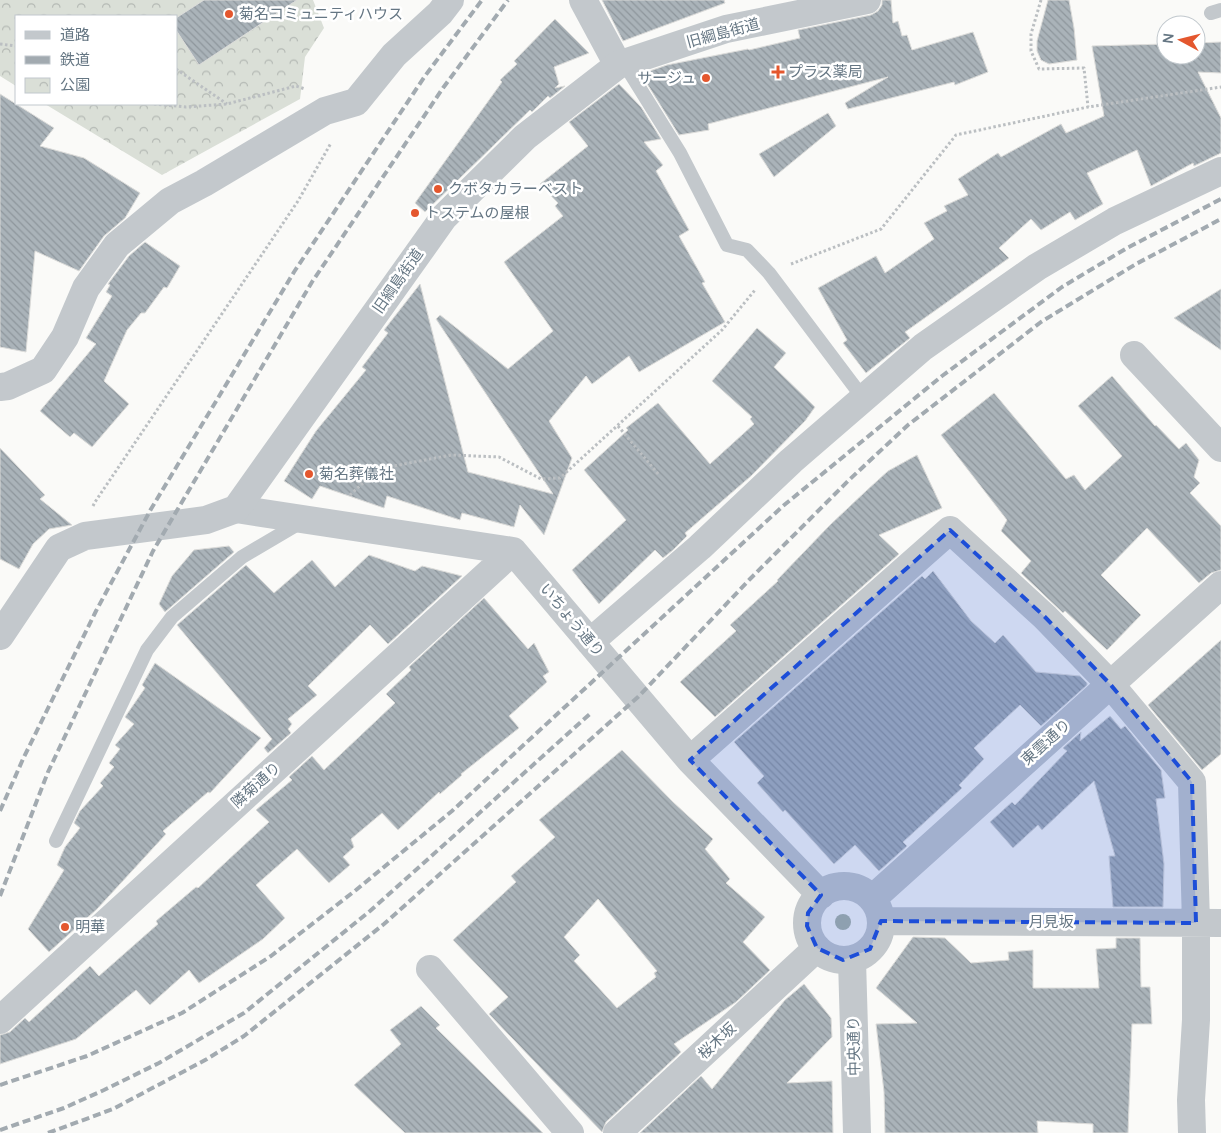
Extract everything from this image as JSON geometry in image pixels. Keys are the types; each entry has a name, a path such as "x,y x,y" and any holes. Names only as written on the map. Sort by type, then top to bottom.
{"street":[{"path":"583,0 621,64"},
{"name":"旧綱島街道","path":"236,509 444,217 525,137 621,64 726,29 867,0"},
{"path":"0,387 8,386 43,370 65,337 86,288 116,245 170,201 332,109 356,102 394,55 445,6"},
{"path":"590,642 700,547 791,461 923,347 1037,266 1115,221 1221,171"},
{"path":"1134,355 1221,448"},
{"path":"0,636 59,548 84,536 206,520 236,509 513,551"},
{"path":"690,760 950,530 1045,617 1110,684 1192,782 1209,923 1196,1020 1192,1133"},
{"name":"いちょう通り","path":"513,551 690,760 821,895"},
{"name":"隣菊通り","path":"0,1020 513,551"},
{"name":"東雲通り","path":"876,910 1110,684 1221,585"},
{"path":"843,886 864,892 876,910 877,941 866,953 852,960 833,959 824,955 817,948 810,938 807,926 808,913 814,902 821,895 832,888 843,886"},
{"name":"月見坂","path":"876,910 1209,923"},
{"name":"桜木坂","path":"617,1133 817,948"},
{"name":"中央通り","path":"852,960 857,1133"},
{"path":"430,969 570,1133"}],"lane":[{"path":"621,64 680,153 727,245 747,250 769,273 863,398"},
{"path":"56,841 147,650 172,617 242,557 306,519"}],"path":[{"path":"1041,0 1031,34 1031,51 1039,69 1084,68 1088,107"},
{"path":"0,44 15,46"},
{"path":"178,70 226,104"},
{"path":"92,509 94,502 298,201 337,132 332,109 312,90 296,86 226,104 186,107 165,105"},
{"path":"618,426 659,474"}],"highlighted area":[{"path":"950,530 1045,617 1110,684 1192,782 1196,923 881,921 870,949 843,960 817,948 807,926 808,913 821,895 690,760"}],"green space":[{"path":"0,0 313,0 324,28 305,57 300,99 162,175 47,105 178,105 178,15 15,15 15,85 0,76"}],"building":[{"path":"204,0 297,0 199,65 178,33 178,17"},
{"path":"602,0 724,0 725,3 623,41"},
{"path":"882,0 891,0 893,23 898,21 902,36 907,35 912,50 973,32 988,72 955,85 954,82 848,109 845,103 888,77 708,124 709,130 679,135 641,74 667,65 749,50 800,38 798,30 871,15 878,11 882,5"},
{"path":"1048,0 1069,0 1077,60 1049,64 1041,60 1037,51 1037,41"},
{"path":"555,19 589,53 554,67 559,84 555,88 565,86 550,98 548,96 532,112 530,110 425,212 415,203 502,82 500,80 517,64 514,61"},
{"path":"1221,42 1221,73 1198,72 1221,118 1221,153 1194,166 1193,163 1151,186 1137,150 1087,173 1103,204 1075,220 1070,212 1041,230 1031,219 999,248 1009,258 905,332 910,338 866,373 843,343 847,340 818,288 876,256 885,273 934,239 924,223 947,211 944,206 968,195 958,179 998,153 1001,157 1061,124 1066,133 1104,116 1092,46 1156,44 1156,65 1206,65 1206,43"},
{"path":"619,84 641,107 661,139 644,142 663,165 656,171 689,230 679,236 705,282 702,283 725,322 639,372 629,356 592,384 586,376 549,421 572,458 544,535 520,505 514,527 462,513 460,520 387,496 384,508 320,486 312,499 284,481 316,431 366,370 362,367 388,333 384,330 420,284 468,472 553,494 436,319 440,315 508,369 553,331 504,262 563,216 555,206 558,203 540,184 588,146 569,122"},
{"path":"0,94 54,128 40,146 84,158 140,193 125,218 104,236 79,271 35,251 26,352 0,347"},
{"path":"828,113 836,126 774,177 759,154"},
{"path":"145,242 180,266 167,288 164,287 145,313 141,313 127,330 104,381 129,404 92,447 74,433 70,437 40,411 96,344 86,338 112,296 106,292 110,285 108,284 129,256"},
{"path":"1221,289 1221,350 1174,318"},
{"path":"757,328 786,353 774,367 815,407 805,421 751,476 685,533 687,536 673,550 663,558 655,550 599,604 572,570 626,520 584,470 628,430 626,428 658,403 710,464 754,424 750,419 752,417 712,381"},
{"path":"1112,376 1155,426 1179,449 1186,443 1199,460 1194,477 1200,483 1190,493 1221,526 1221,570 1211,573 1199,583 1147,528 1101,575 1141,615 1107,650 1065,611 1063,613 1021,573 1031,561 1001,531 1007,520 941,435 994,393 1066,479 1074,475 1085,490 1122,456 1078,406"},
{"path":"0,448 45,495 40,499 72,525 49,529 33,544 19,569 0,559"},
{"path":"917,455 942,508 879,535 899,554 715,717 680,682 736,631 730,625 778,581 830,525 888,471"},
{"path":"229,546 234,552 165,612 159,604 172,576 194,550"},
{"path":"369,555 415,571 422,566 462,576 388,644 370,625 308,686 317,695 288,719 292,724 288,729 291,733 268,753 264,748 272,739 177,625 246,565 274,593 312,560 335,587"},
{"path":"933,571 971,621 995,643 1003,635 1036,672 1080,676 1087,685 1041,726 1020,705 974,748 984,759 959,785 962,788 903,842 907,846 879,871 855,845 834,864 785,810 783,812 757,783 764,776 734,742 922,576 925,579"},
{"path":"484,598 528,649 534,643 549,672 543,676 547,682 509,716 519,728 461,774 440,794 439,792 398,830 382,813 351,839 354,847 343,857 350,865 329,883 297,849 256,885 285,918 263,939 199,983 189,970 150,1005 136,990 76,1039 0,1064 0,1035 10,1032 25,1018 29,1022 90,966 99,976 158,924 156,921 196,887 198,888 269,822 256,810 292,780 289,777 312,756 324,770 395,703 386,694 411,670 409,667"},
{"path":"1221,640 1221,754 1202,770 1148,705"},
{"path":"155,663 261,738 210,793 208,792 163,831 166,834 97,909 49,952 28,929 64,870 57,865 65,847 80,828 74,823 80,811 103,786 100,783 114,767 109,763 120,749 115,745 134,724 125,717 145,688 142,685"},
{"path":"1110,716 1121,729 1125,726 1161,770 1165,798 1156,799 1164,864 1163,907 1113,907 1109,856 1115,856 1094,781 1042,830 1038,825 1013,848 990,822 1012,802 1015,805 1067,751 1063,748 1081,732 1080,741"},
{"path":"622,750 673,802 713,839 705,849 730,879 726,883 765,917 743,942 770,970 736,1002 674,1044 681,1052 606,1122 602,1132 489,1014 508,997 453,940 516,882 511,876 555,837 539,820","holes":["598,899 657,971 654,973 656,977 617,1008 574,961 580,955 564,937"]},
{"path":"913,937 945,938 971,963 1009,960 1008,952 1033,950 1033,988 1099,988 1096,949 1116,948 1116,938 1140,938 1141,987 1150,987 1152,1024 1132,1024 1128,1133 1093,1133 1093,1124 1037,1121 1038,1133 885,1133 884,1092 876,1024 917,1023 876,988"},
{"path":"804,984 831,1018 832,1037 787,1083 832,1081 833,1133 640,1133 701,1076 712,1089 785,1000"},
{"path":"421,1006 440,1025 436,1028 543,1133 405,1133 354,1085 401,1044 390,1030"}],"railway":[{"path":"0,811 23,759 96,611 151,509 294,272 425,76 482,0"},
{"path":"0,896 48,772 153,551 312,282 443,88 508,0"},
{"path":"0,1085 87,1056 182,1013 271,956 356,890 452,811 783,506 942,376 1062,287 1127,248 1221,199"},
{"path":"48,1133 113,1109 207,1059 244,1036 384,924 638,697 750,579 849,480 908,425 1041,322 1136,264 1221,219"},
{"path":"0,1130 64,1108 104,1090 159,1063 244,1013 370,911 591,713"}],"place":[{"name":"菊名コミュニティハウス","path":"229,14"},
{"name":"プラス薬局","path":"778,72"},
{"name":"サージュ","path":"706,78"},
{"name":"クボタカラーベスト","path":"438,189"},
{"name":"トステムの屋根","path":"415,213"},
{"name":"菊名葬儀社","path":"309,474"},
{"name":"明華","path":"65,927"}]}
